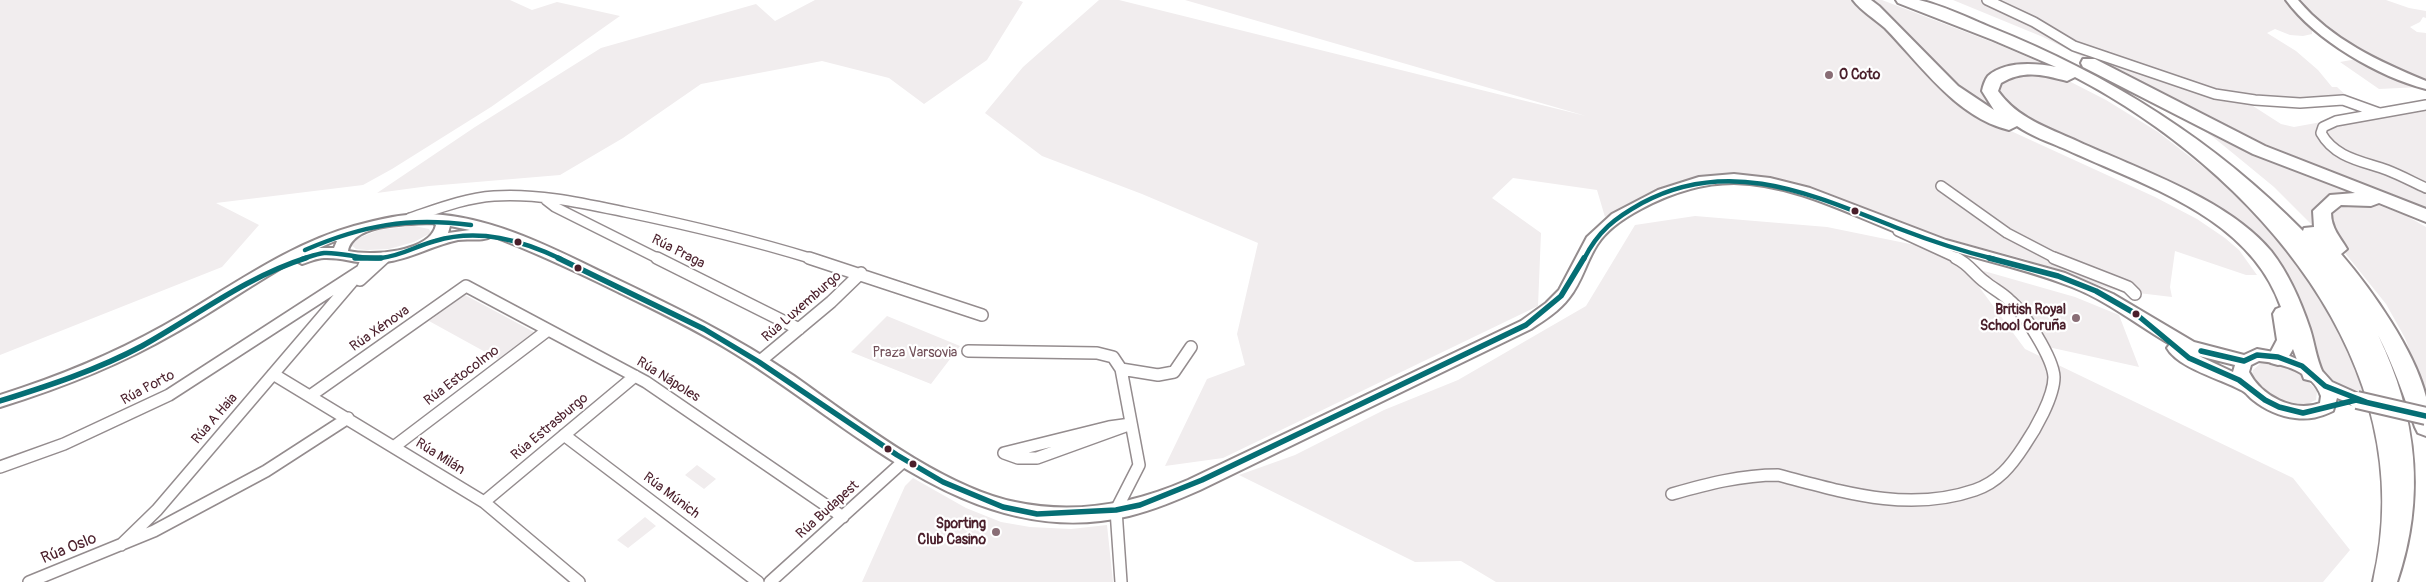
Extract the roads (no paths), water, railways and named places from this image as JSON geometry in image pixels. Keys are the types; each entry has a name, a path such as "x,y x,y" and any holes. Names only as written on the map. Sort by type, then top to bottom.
{"highway":[{"path":"1861,0 1890,23 1945,84 1969,102 2037,138 2176,200 2228,232 2259,265 2279,303 2286,323 2287,340 2278,357"},
{"path":"1888,0 2026,52 2053,64 2131,106 2143,110"},
{"path":"1904,0 2049,58 2091,79 2143,110 2187,141 2254,194 2309,250 2333,281 2366,332 2400,426 2406,466 2402,533 2385,582"},
{"path":"1929,0 2065,51 2259,150 2390,200 2426,216"},
{"path":"2008,30 2082,65 2150,102 2209,143 2257,181 2292,213 2338,264 2379,319 2402,364 2426,428"},
{"path":"2187,141 2161,128 2097,89 2062,74 2034,70 2012,70 1994,80 1990,91 1994,100 2002,109 2028,126 2190,199 2239,231 2264,256 2284,287 2300,331 2304,355 2312,373"},
{"path":"2402,364 2401,350 2385,316 2324,229 2321,218 2322,211 2329,203 2337,199 2349,198 2379,201 2395,205 2426,220"}],"street":[{"path":"1986,0 2034,22 2074,46 2215,94 2236,98 2300,103 2344,100 2379,112"},
{"path":"2292,0 2319,28 2353,51 2426,85"},
{"path":"2426,106 2379,112 2328,123 2323,127 2321,133 2324,140 2348,157 2426,188"},
{"path":"408,218 437,220 482,227 518,240 661,307 704,329 759,362 905,460 943,482 1003,507 1037,514 1116,510 1140,506 1202,480 1526,325 1546,312 1562,298 1594,237 1617,218 1665,192 1685,186 1726,179 1772,183 1824,196 1967,263 1983,281 2010,300 2023,314 2043,347 2054,376 2052,392 2032,435 2009,468 1991,484 1973,491 1922,501 1886,500 1860,496 1778,475 1764,474 1704,485 1672,494"},
{"path":"1941,186 1982,218 2041,251 2107,277 2128,287 2135,294"},
{"path":"0,401 66,379 115,358 182,323 307,248 340,234 380,222 408,218 448,206 493,196 520,196 578,203 703,228 861,272 982,314"},
{"name":"Rúa Praga","path":"545,200 555,207 799,329"},
{"path":"437,220 438,212 448,206"},
{"path":"1869,217 1943,244 2018,264 2074,282 2116,302 2167,336 2194,349 2244,361"},
{"path":"436,241 444,228 444,224 437,220"},
{"path":"340,253 343,240 350,233 361,228"},
{"path":"253,280 320,253 340,253 364,265 414,251 436,241 460,235 487,234 518,240"},
{"name":"Rúa A Haia","path":"328,310 384,258"},
{"name":"Rúa A Haia","path":"121,545 157,510 328,310 364,265"},
{"name":"Rúa Porto","path":"0,467 64,444 145,408 208,371 298,312 364,265"},
{"name":"Rúa Luxemburgo","path":"759,362 799,329 861,272"},
{"name":"Rúa A Haia","path":"343,292 354,286"},
{"name":"Rúa Nápoles","path":"466,286 635,376 843,517"},
{"name":"Rúa Xénova","path":"310,396 466,286"},
{"name":"Rúa Porto","path":"298,312 324,298 343,292"},
{"name":"Rúa Porto","path":"298,312 317,305 323,306 328,310"},
{"path":"2144,321 2170,345 2188,358 2246,384"},
{"name":"Rúa Estocolmo","path":"395,446 548,330"},
{"path":"1121,369 1158,374 1174,372 1191,347"},
{"path":"968,352 1097,353 1113,358 1121,369 1139,465 1116,510 1121,582"},
{"path":"2325,386 2329,398 2328,404 2321,411 2312,413 2289,411 2264,400 2246,384 2241,376 2240,367 2244,361 2257,355 2278,357 2312,373 2325,386 2357,400 2426,416"},
{"name":"Rúa Milán","path":"273,374 395,446 484,502 579,582"},
{"name":"Rúa Estrasburgo","path":"484,502 635,376"},
{"path":"2328,404 2357,400"},
{"path":"157,510 156,522 162,523 186,514 266,471 348,418"},
{"path":"1131,424 1036,458 1018,458 1004,454 1109,427 1131,424"},
{"name":"Rúa Múnich","path":"564,435 758,582"},
{"name":"Rúa Budapest","path":"770,582 905,460"},
{"name":"Rúa Oslo","path":"29,582 154,531 186,514"}],"place":[{"name":"O Coto","path":"1829,75"},
{"name":"British Royal School Coruña","path":"2076,318"},
{"name":"Sporting Club Casino","path":"996,532"}],"park label":[{"name":"Praza Varsovia","path":"915,353"}]}
